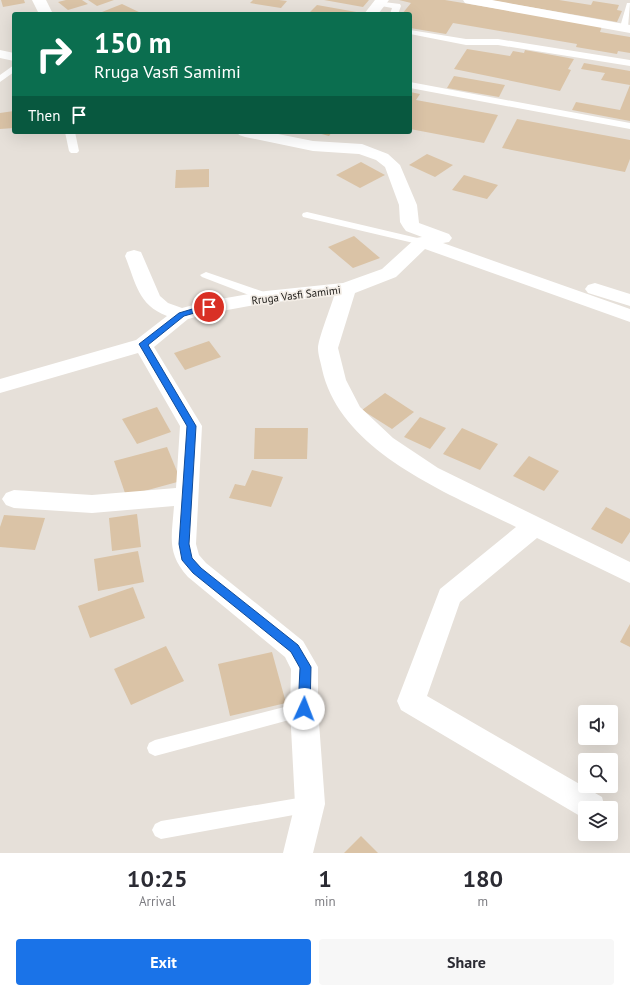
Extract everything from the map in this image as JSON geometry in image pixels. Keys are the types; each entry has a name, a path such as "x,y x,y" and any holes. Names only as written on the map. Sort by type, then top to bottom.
{"street":[{"path":"39,0 45,12"},
{"path":"470,0 627,28"},
{"path":"372,12 380,2"},
{"path":"0,54 12,57"},
{"path":"255,134 313,146 362,149 382,158 392,165 408,204 409,222 412,227 520,266 630,300"},
{"path":"422,242 630,316"},
{"name":"Rruga Vasfi Samimi","path":"0,386 143,344 182,315 209,307 266,297 346,289 389,273 422,242"},
{"path":"134,256 152,299 161,307 182,315"},
{"path":"346,289 328,348 336,380 350,412 385,444 430,474 533,527 630,573"},
{"path":"143,344 191,426 184,544 187,560 197,570 294,649 305,667 304,709 310,804 298,853"},
{"path":"14,499 92,504 187,496"},
{"path":"533,527 449,596 411,701 582,801"}],"lane":[{"path":"380,2 397,6 395,12"},
{"path":"627,28 630,5"},
{"path":"412,32 466,42 498,42 630,63"},
{"path":"0,80 12,70"},
{"path":"412,85 630,126"},
{"path":"70,134 74,152"},
{"path":"307,215 422,242"},
{"path":"206,275 266,297"},
{"path":"155,748 304,709"},
{"path":"161,830 310,804"}],"building":[{"path":"1,0 24,0 25,3 3,7"},
{"path":"66,0 82,0 88,4 68,10 58,2"},
{"path":"88,0 114,0 97,6"},
{"path":"253,0 287,1 281,8 250,3"},
{"path":"324,0 369,0 363,7"},
{"path":"399,0 445,0 602,26 600,32 630,37 630,53 618,51 617,54 576,47 577,44 453,23 446,34 412,28 412,12 404,12 411,3"},
{"path":"489,0 559,0 591,5 593,1 619,5 617,10 622,11 617,22"},
{"path":"122,4 139,12 102,12"},
{"path":"317,5 356,12 310,12"},
{"path":"467,49 510,56 513,51 524,53 525,50 574,59 568,69 571,70 560,91 454,69"},
{"path":"584,63 630,71 630,85 601,80 605,73 581,69"},
{"path":"454,76 505,85 499,97 447,88"},
{"path":"630,85 630,121 572,110 576,102 620,110"},
{"path":"412,92 420,94 416,100 498,115 484,143 412,129"},
{"path":"12,111 12,128 0,129 0,113"},
{"path":"517,119 630,140 630,159 625,172 502,148"},
{"path":"427,154 453,165 435,177 409,165"},
{"path":"361,162 385,175 360,188 336,175"},
{"path":"209,169 209,187 175,188 176,170"},
{"path":"464,175 498,185 487,199 452,190"},
{"path":"354,236 380,258 353,268 328,247"},
{"path":"209,341 221,357 185,370 174,353"},
{"path":"385,393 414,412 392,429 362,410"},
{"path":"157,407 171,432 137,444 122,419"},
{"path":"420,417 446,428 430,449 404,437"},
{"path":"255,428 308,428 307,459 254,459"},
{"path":"462,428 498,444 480,470 443,454"},
{"path":"167,447 181,481 126,496 114,461"},
{"path":"529,456 559,471 544,491 513,476"},
{"path":"252,470 283,477 271,507 229,498 235,484 245,486"},
{"path":"606,507 630,519 630,532 622,544 591,529"},
{"path":"137,514 141,547 112,551 109,518"},
{"path":"4,515 45,518 35,550 0,547 0,527"},
{"path":"138,551 144,582 98,591 94,559"},
{"path":"133,587 145,618 90,638 78,606"},
{"path":"630,624 630,647 620,642"},
{"path":"166,646 184,681 131,705 114,669"},
{"path":"272,652 286,703 230,716 218,664"},
{"path":"361,836 378,853 344,853"}],"route":[{"path":"209,307 182,315 143,344 191,426 184,544 187,560 197,570 294,649 305,667 304,709"}]}
